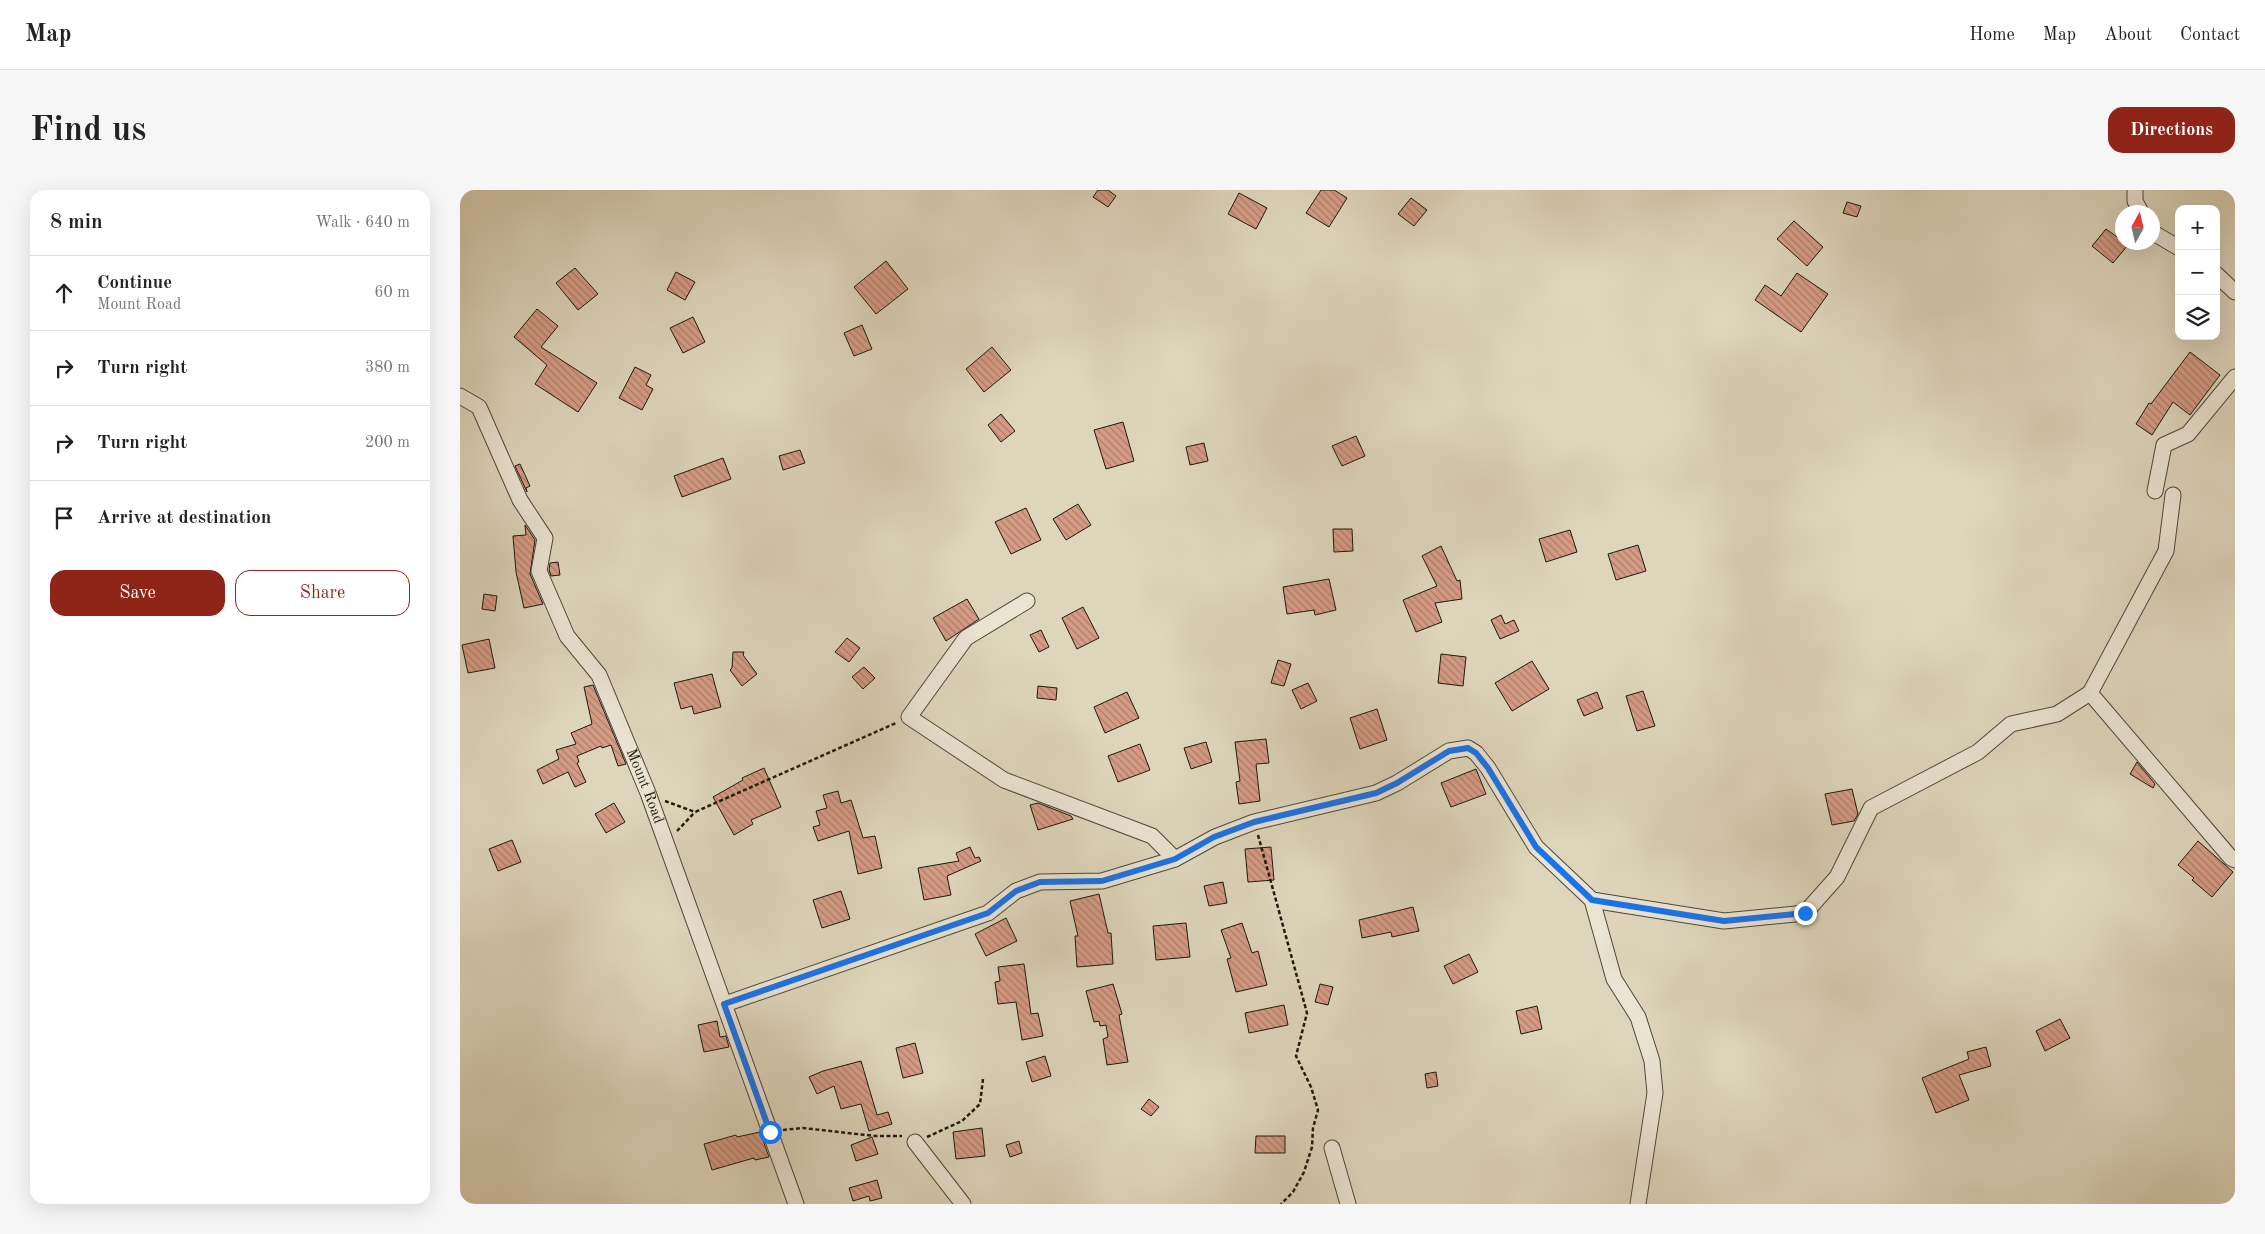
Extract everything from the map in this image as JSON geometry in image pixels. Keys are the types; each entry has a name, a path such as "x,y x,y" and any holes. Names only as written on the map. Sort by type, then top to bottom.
{"street":[{"path":"2135,190 2135,201 2137,205"},
{"path":"2160,237 2175,246"},
{"path":"2220,278 2235,292"},
{"path":"2156,491 2164,445 2188,434 2235,377"},
{"name":"Mount Road","path":"460,396 479,407 520,500 545,538 539,571 567,636 598,675 648,792 796,1204"},
{"path":"1592,900 1724,921 1805,913 1837,877 1871,808 1978,752 2011,724 2057,714 2090,693 2166,551 2173,495"},
{"path":"1027,601 966,638 909,717 1004,780 1152,836 1175,859"},
{"path":"2090,693 2231,858 2235,860"},
{"path":"724,1004 988,913 1016,891 1040,882 1102,881 1175,859 1214,837 1254,822 1376,793 1397,783 1449,751 1468,748 1476,753 1488,768 1536,847 1592,900 1614,979 1638,1017 1652,1061 1655,1093 1638,1204"},
{"path":"915,1142 963,1204"},
{"path":"1332,1148 1348,1204"}],"path":[{"path":"666,842 695,812 909,717"},
{"path":"648,792 695,812"},
{"path":"1254,822 1307,1013 1296,1056 1311,1087 1318,1110 1312,1128 1312,1147 1304,1172 1293,1192 1281,1204"},
{"path":"770,1132 803,1128 874,1136 900,1134 915,1142 962,1121 974,1110 980,1104 983,1079"}],"building":[{"path":"1098,190 1108,190 1116,196 1108,207 1093,197"},
{"path":"1321,190 1334,190 1347,198 1329,227 1306,213"},
{"path":"1239,193 1267,208 1256,229 1228,214"},
{"path":"1411,198 1427,210 1414,226 1398,214"},
{"path":"1847,202 1861,206 1857,217 1843,213"},
{"path":"1794,221 1823,247 1807,266 1777,239"},
{"path":"2106,229 2115,236 2115,250 2124,250 2113,263 2092,246"},
{"path":"886,261 908,289 876,314 854,287"},
{"path":"575,268 598,294 578,310 556,283"},
{"path":"676,272 695,282 685,300 667,290"},
{"path":"1797,273 1828,294 1801,332 1755,300 1765,285 1781,296"},
{"path":"537,309 558,326 541,347 597,383 578,412 535,384 547,365 514,337"},
{"path":"693,317 705,342 683,353 670,328"},
{"path":"862,325 872,349 854,356 844,333"},
{"path":"992,347 1011,370 984,392 966,369"},
{"path":"2190,352 2220,375 2190,415 2173,402 2152,435 2136,424 2149,403 2151,404"},
{"path":"635,367 651,375 646,385 653,389 642,410 619,398"},
{"path":"1001,414 1015,431 1001,442 988,425"},
{"path":"1123,422 1134,461 1106,469 1094,430"},
{"path":"1356,436 1365,456 1342,466 1332,446"},
{"path":"1204,443 1208,461 1190,465 1186,447"},
{"path":"800,450 805,463 783,470 779,456"},
{"path":"723,458 731,479 682,497 674,476"},
{"path":"520,464 530,486 526,488 527,492 515,466"},
{"path":"1078,504 1091,525 1066,540 1053,519"},
{"path":"1026,508 1041,540 1011,554 995,522"},
{"path":"525,525 535,540 530,574 543,604 524,608 516,572 513,536 526,535"},
{"path":"1333,529 1352,529 1353,551 1334,552"},
{"path":"1570,530 1577,552 1546,562 1539,539"},
{"path":"1638,545 1646,571 1616,580 1608,554"},
{"path":"1441,546 1457,581 1460,580 1462,599 1435,603 1442,622 1416,632 1403,600 1437,586 1422,556"},
{"path":"558,562 560,575 551,576 549,570 550,563"},
{"path":"1329,579 1336,610 1315,615 1314,610 1287,614 1283,587"},
{"path":"484,594 497,596 495,611 482,609"},
{"path":"967,599 979,619 946,641 933,618"},
{"path":"1083,607 1099,638 1077,649 1062,618"},
{"path":"1501,615 1505,624 1514,620 1519,631 1500,639 1491,620"},
{"path":"1041,630 1049,647 1039,652 1030,635"},
{"path":"847,638 860,648 849,662 835,652"},
{"path":"489,639 495,668 468,673 462,645"},
{"path":"733,652 744,652 743,655 757,674 742,686 730,670 732,668"},
{"path":"1441,654 1466,657 1463,686 1438,683"},
{"path":"1278,660 1291,664 1284,686 1271,683"},
{"path":"1532,661 1549,689 1512,711 1495,683"},
{"path":"864,667 875,678 863,689 852,677"},
{"path":"712,674 721,707 694,714 692,706 681,709 674,683"},
{"path":"1308,683 1317,701 1301,709 1292,690"},
{"path":"593,685 626,764 618,766 611,745 602,748 601,746 577,756 579,762 577,763 586,782 575,787 568,772 543,784 537,770 559,759 556,750 576,744 571,733 592,724 584,687"},
{"path":"1038,686 1057,688 1056,700 1037,698"},
{"path":"1643,691 1655,726 1637,731 1626,696"},
{"path":"1127,692 1139,718 1105,733 1094,707"},
{"path":"1597,692 1603,708 1584,716 1577,700"},
{"path":"1377,709 1387,740 1360,749 1350,718"},
{"path":"1266,739 1269,763 1256,764 1260,801 1239,804 1236,782 1240,781 1235,742"},
{"path":"1206,742 1212,762 1191,769 1184,748"},
{"path":"1140,744 1150,770 1118,782 1108,756"},
{"path":"2137,762 2155,784 2153,788 2130,774"},
{"path":"764,768 781,807 751,820 753,824 734,835 713,797 743,780 742,778"},
{"path":"1476,769 1486,794 1451,807 1441,783"},
{"path":"1852,789 1858,814 1854,821 1832,825 1825,794"},
{"path":"838,791 841,803 851,800 863,838 875,836 882,868 858,874 849,831 818,841 813,827 820,825 816,811 827,808 823,795"},
{"path":"614,803 625,822 606,833 595,814"},
{"path":"1038,803 1071,816 1073,819 1038,830 1030,805"},
{"path":"512,840 521,862 498,871 489,849"},
{"path":"2198,841 2233,872 2212,897 2178,865"},
{"path":"970,847 975,858 979,857 981,861 947,876 951,895 924,900 918,868 959,861 956,853"},
{"path":"1271,847 1274,880 1248,882 1245,849"},
{"path":"1223,882 1227,903 1209,906 1204,886"},
{"path":"841,891 850,919 822,928 813,900"},
{"path":"1099,894 1108,933 1111,933 1113,964 1077,967 1075,936 1078,936 1070,901"},
{"path":"1413,907 1419,931 1392,937 1391,932 1362,938 1359,920"},
{"path":"1006,918 1017,941 986,956 975,934"},
{"path":"1186,923 1190,957 1156,960 1153,926"},
{"path":"1242,923 1252,953 1258,951 1267,985 1236,992 1227,959 1231,958 1221,930"},
{"path":"1469,954 1478,972 1453,984 1444,966"},
{"path":"1024,964 1031,1014 1038,1013 1043,1036 1022,1040 1016,1002 998,1004 995,982 1000,981 998,967"},
{"path":"1113,984 1122,1014 1119,1015 1128,1062 1107,1065 1103,1039 1108,1037 1106,1025 1100,1026 1099,1021 1094,1022 1086,991"},
{"path":"1320,984 1333,987 1328,1005 1315,1002"},
{"path":"1284,1005 1288,1025 1249,1033 1245,1013"},
{"path":"1537,1006 1542,1029 1521,1034 1516,1011"},
{"path":"2060,1019 2070,1038 2045,1051 2036,1031"},
{"path":"717,1021 720,1037 726,1036 729,1047 704,1052 698,1025"},
{"path":"915,1043 923,1073 903,1078 896,1048"},
{"path":"1986,1047 1991,1066 1959,1075 1969,1100 1936,1113 1922,1078 1969,1059 1967,1052"},
{"path":"1045,1056 1051,1076 1032,1082 1026,1062"},
{"path":"861,1061 877,1115 888,1112 892,1124 869,1131 861,1104 841,1109 834,1086 817,1094 809,1077 823,1071"},
{"path":"1436,1072 1438,1086 1427,1088 1425,1074"},
{"path":"1149,1099 1159,1107 1151,1116 1141,1109"},
{"path":"982,1128 985,1156 956,1159 953,1132"},
{"path":"760,1132 769,1157 755,1160 754,1158 712,1170 704,1144 736,1135 737,1137"},
{"path":"1256,1136 1285,1136 1285,1153 1255,1153"},
{"path":"872,1137 878,1154 856,1161 851,1145"},
{"path":"1019,1141 1022,1153 1010,1157 1006,1145"},
{"path":"877,1180 882,1198 870,1201 869,1196 853,1201 849,1188"}],"route":[{"path":"770,1132 724,1004 988,913 1016,891 1040,882 1102,881 1175,859 1214,837 1254,822 1376,793 1397,783 1449,751 1468,748 1476,753 1488,768 1536,847 1592,900 1724,921 1805,913"}]}
